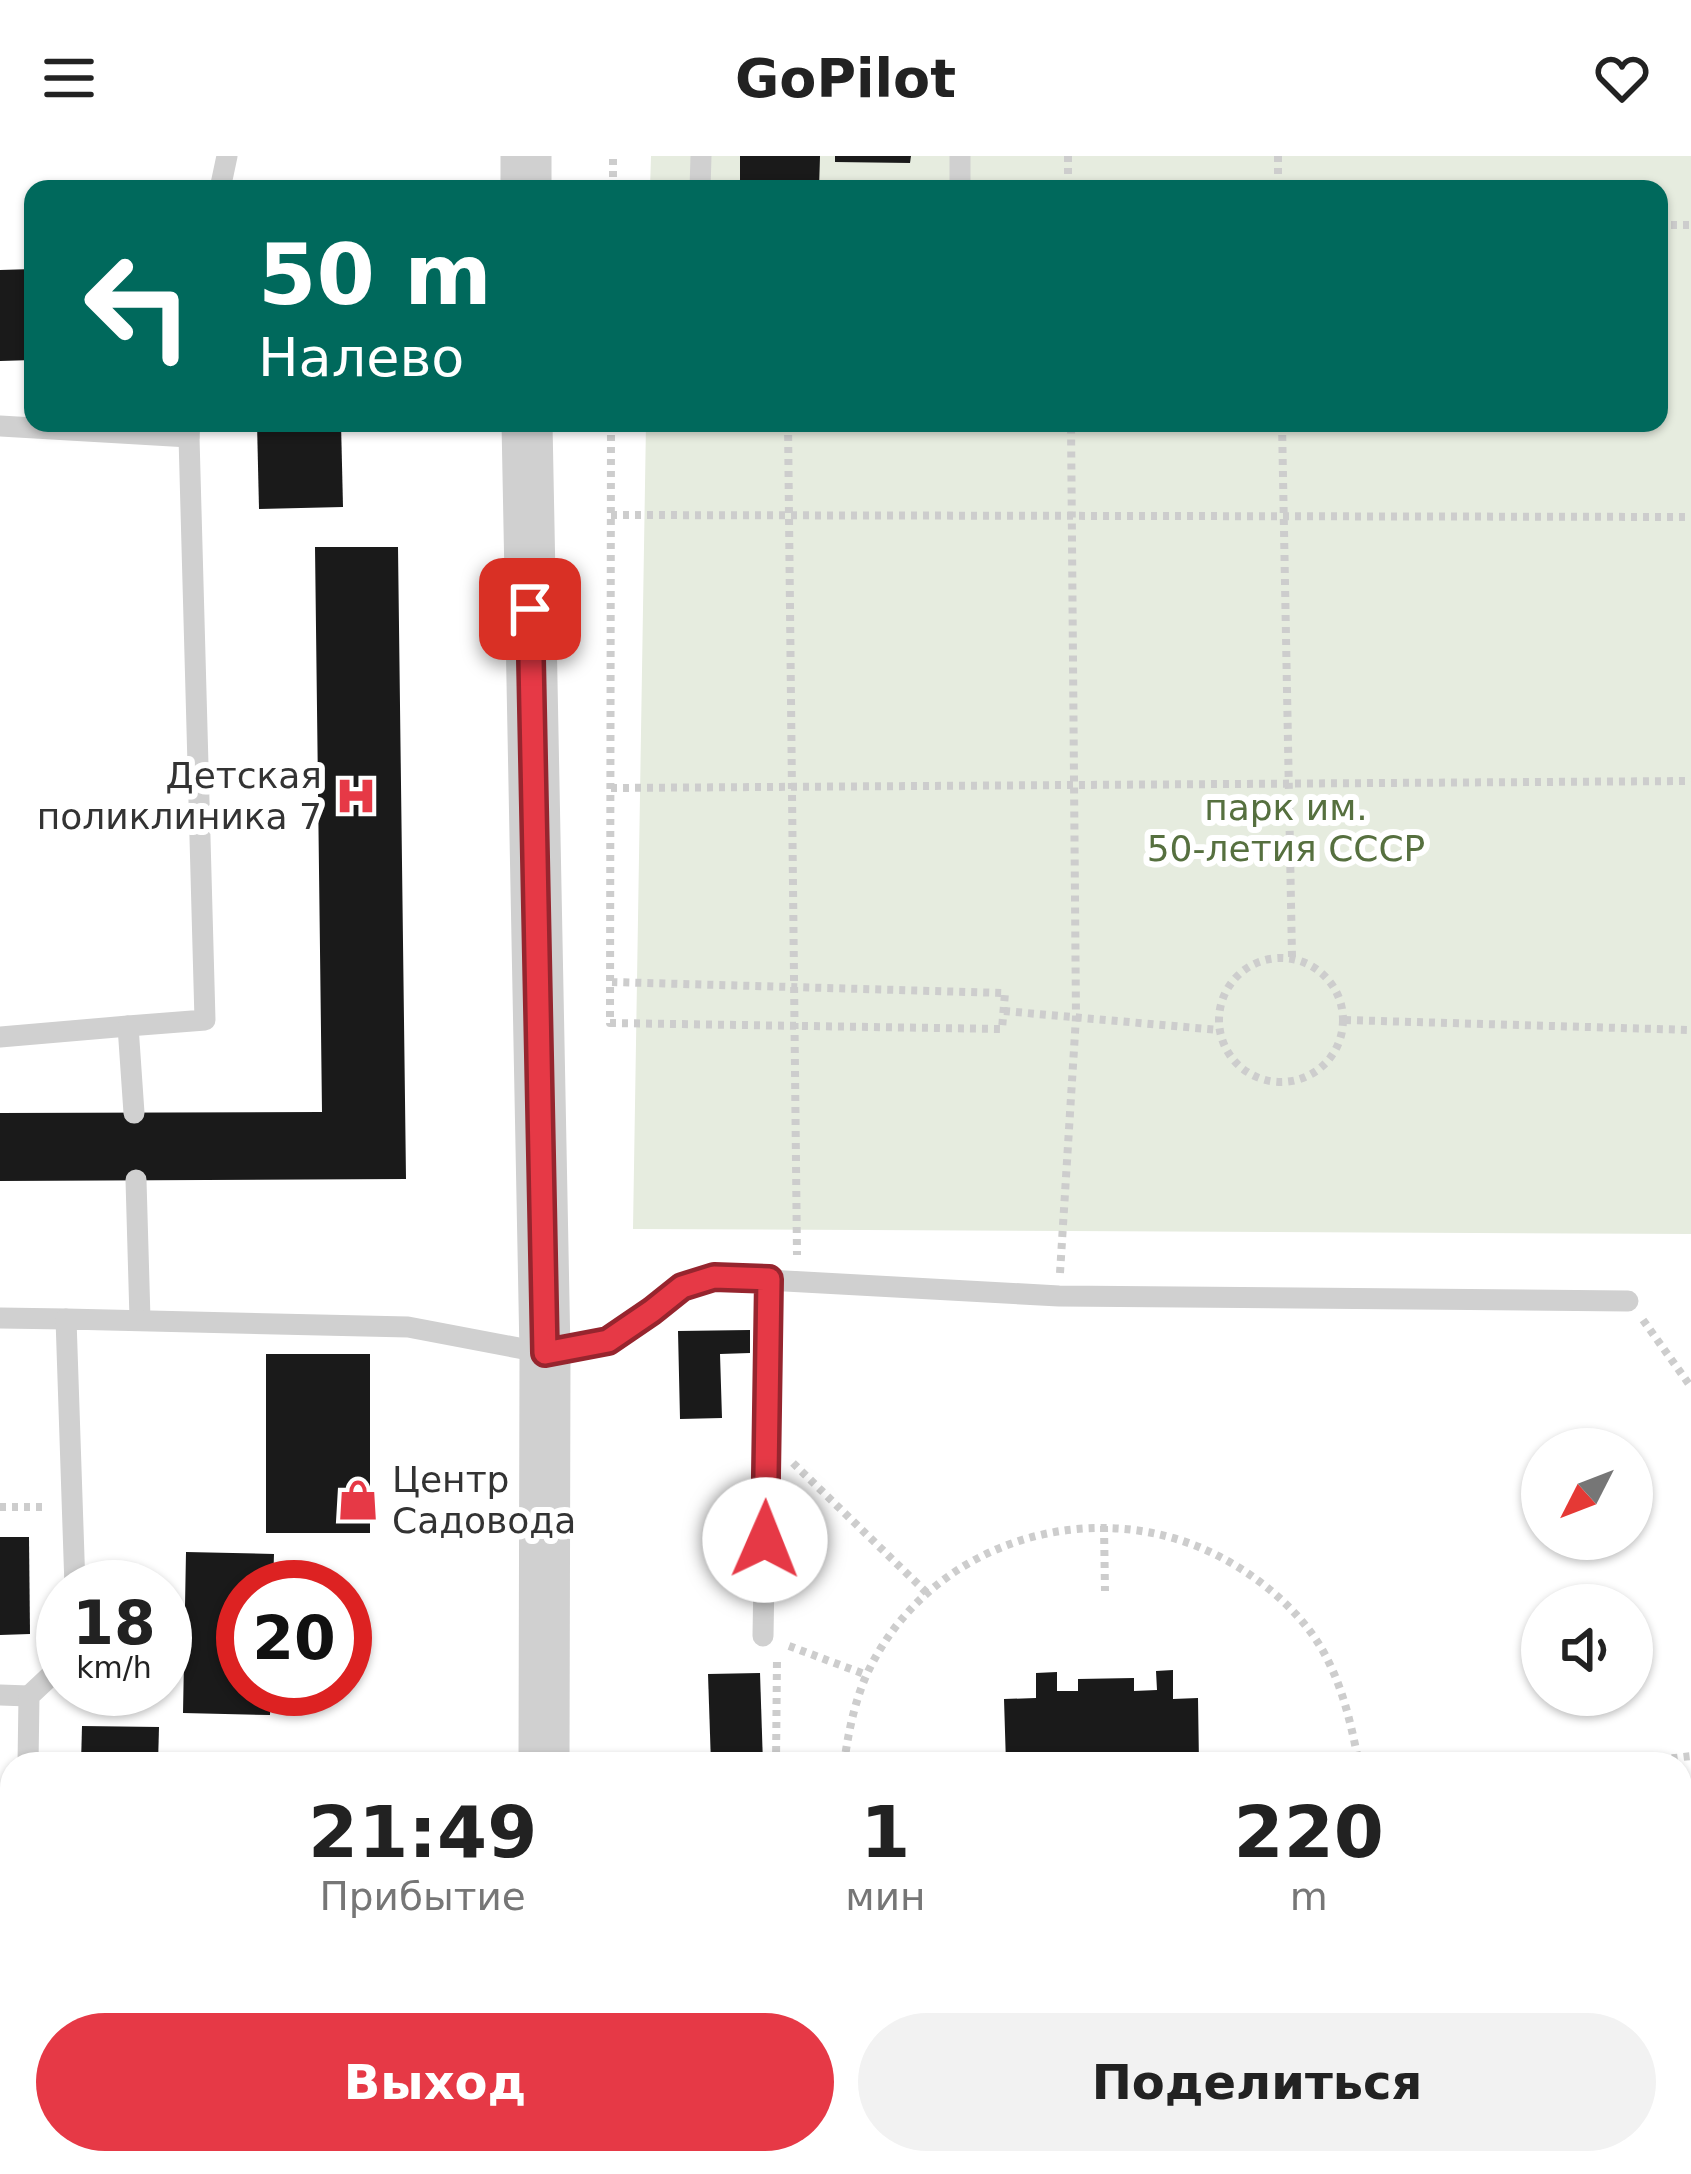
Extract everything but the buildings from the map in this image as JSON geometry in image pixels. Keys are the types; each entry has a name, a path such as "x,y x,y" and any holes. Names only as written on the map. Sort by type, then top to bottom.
{"street":[{"path":"527,432 545,1353 544,1752"}],"lane":[{"path":"0,1037 205,1020 189,432"},
{"path":"128,1026 134,1113"},
{"path":"136,1180 140,1319"},
{"path":"0,1318 408,1327 545,1353 608,1341 682,1287 714,1277 1059,1295 1628,1300"},
{"path":"763,1636 769,1279"},
{"path":"66,1319 74,1560"},
{"path":"0,1695 29,1696 36,1689"},
{"path":"28,1752 29,1696"}],"path":[{"path":"611,432 610,1023 1002,1029 1005,993 612,982"},
{"path":"788,432 798,1280"},
{"path":"1059,1295 1076,1017 1070,432"},
{"path":"1282,432 1292,957"},
{"path":"611,515 1691,517"},
{"path":"611,788 1691,781"},
{"path":"1292,957 1318,969 1338,992 1344,1020 1339,1046 1323,1067 1300,1080 1273,1082 1248,1073 1229,1054 1219,1030 1222,1000 1237,975 1262,959 1292,957"},
{"path":"1004,1011 1219,1030"},
{"path":"1344,1020 1691,1030"},
{"path":"1628,1300 1691,1387"},
{"path":"766,1445 796,1465 927,1593"},
{"path":"0,1508 72,1508"},
{"path":"1104,1526 1105,1591"},
{"path":"846,1752 850,1722 867,1675 892,1631 927,1593 979,1556 1020,1540 1040,1533 1104,1526 1168,1534 1228,1559 1280,1598 1321,1648 1348,1707 1357,1752"},
{"path":"776,1752 777,1641 867,1675"}],"green space":[{"name":"парк им. 50-летия СССР","path":"651,156 1691,156 1691,1234 633,1229 646,432 1668,432 1668,180 650,180"}],"place":[{"name":"Детская поликлиника 7","path":"356,796"},
{"name":"Центр Садовода","path":"358,1500"}],"route":[{"path":"530,609 545,1353 608,1341 682,1287 714,1277 769,1279 765,1540"}]}
